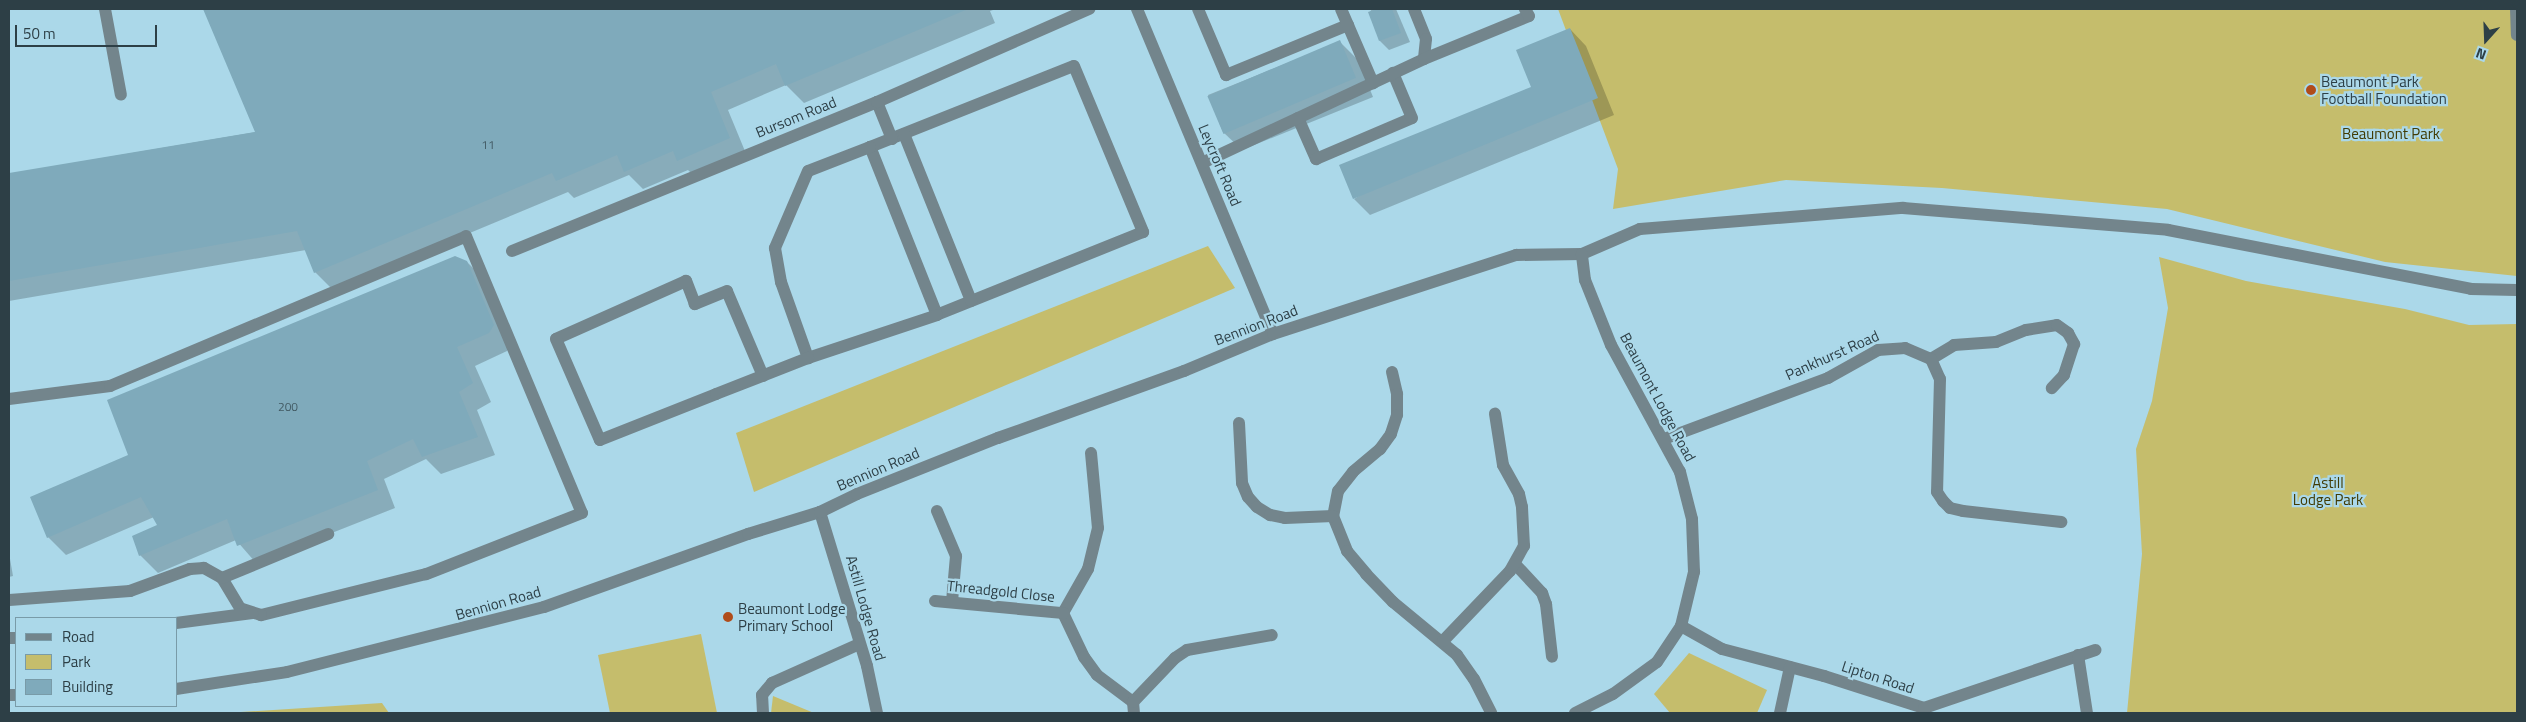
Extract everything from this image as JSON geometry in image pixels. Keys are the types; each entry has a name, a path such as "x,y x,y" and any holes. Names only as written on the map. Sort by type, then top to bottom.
{"street":[{"path":"105,9 121,95"},
{"name":"Bursom Road","path":"512,251 877,102 1089,9"},
{"name":"Leycroft Road","path":"1137,9 1273,334"},
{"path":"1198,9 1226,75 1348,25"},
{"path":"1341,9 1373,83"},
{"path":"1414,9 1426,39 1424,59"},
{"path":"1202,163 1424,59 1528,16 1526,9"},
{"path":"2516,9 2517,35"},
{"path":"762,376 726,291 695,304 686,281 556,339 600,440 808,358 937,315 1143,232 1074,66 808,171 774,248 781,282 808,358"},
{"path":"1298,118 1316,159 1412,118 1393,74"},
{"path":"877,102 898,137 971,301"},
{"path":"870,147 937,315"},
{"path":"1582,254 1640,229 1903,208 2168,230 2471,289 2517,290"},
{"path":"9,399 110,386 466,236 582,513 426,574 284,609 178,623"},
{"name":"Bennion Road","path":"178,689 287,672 534,610 748,534 820,512 857,494 989,442 1184,371 1273,334 1516,255 1582,254"},
{"name":"Beaumont Lodge Road","path":"1575,713 1613,694 1657,662 1680,626 1694,572 1692,518 1680,472 1664,439 1611,345 1585,280 1582,254"},
{"path":"2052,388 2064,375 2074,344 2068,333 2057,325 2026,330 1996,342 1954,345 1931,359 1940,379 1937,492 1943,501 1950,508 1963,511 2061,522"},
{"name":"Pankhurst Road","path":"1664,439 1828,378 1878,350 1905,348 1931,359"},
{"path":"1392,372 1397,394 1397,415 1391,434 1380,450 1353,472 1338,491 1334,516 1347,551 1392,602 1443,641 1466,667 1491,713"},
{"path":"1443,641 1515,564 1524,546 1522,507 1519,494 1503,465 1495,414"},
{"path":"1239,423 1242,483 1248,497 1257,507 1285,518 1334,516"},
{"name":"Threadgold Close","path":"1063,613 1088,569 1098,528 1091,453"},
{"path":"937,511 956,556 952,602"},
{"name":"Astill Lodge Road","path":"820,512 859,644 877,713"},
{"path":"222,578 328,534"},
{"path":"1515,564 1542,593 1546,604 1552,657"},
{"path":"9,600 130,591 190,569 204,568 222,578 240,608 252,613"},
{"name":"Threadgold Close","path":"935,601 1063,613"},
{"name":"Threadgold Close","path":"1063,613 1080,651 1097,675 1133,708 1175,658 1187,650 1272,635"},
{"name":"Lipton Road","path":"1680,626 1722,649 1790,668 1925,711 2095,650"},
{"path":"763,713 762,695 772,683 859,644"},
{"path":"2078,655 2087,713"},
{"path":"1780,713 1790,668"}],"green space":[{"name":"Beaumont Park","path":"1558,9 2517,9 2517,276 2385,262 2167,209 1942,188 1786,180 1613,209 1618,169"},
{"path":"1208,246 1235,288 754,492 736,433"},
{"name":"Astill Lodge Park","path":"2159,257 2246,281 2405,309 2469,325 2517,324 2517,713 2127,713 2142,554 2136,449 2152,401 2168,308"},
{"path":"701,634 717,713 610,713 598,655"},
{"path":"1689,653 1767,690 1757,713 1670,713 1654,694"},
{"path":"773,696 814,713 771,713"},
{"path":"382,703 389,713 225,713"}],"building":[{"path":"203,9 968,9 785,86 776,64 711,92 730,138 677,161 673,151 624,172 617,155 556,181 552,173 314,273 297,231 9,281 9,173 255,132"},
{"path":"1377,9 1392,9 1401,33 1379,41 1368,12"},
{"path":"1570,28 1598,98 1353,199 1339,165 1531,87 1516,50"},
{"path":"1340,40 1356,78 1223,134 1207,96"},
{"path":"455,256 467,261 494,325 489,333 457,347 473,383 459,392 478,437 422,457 413,439 367,461 378,490 237,546 227,519 139,556 132,536 157,525 141,497 47,538 30,497 128,455 107,400"}],"place":[{"name":"Beaumont Park Football Foundation","path":"2311,90"},
{"name":"Beaumont Lodge Primary School","path":"728,617"}]}
